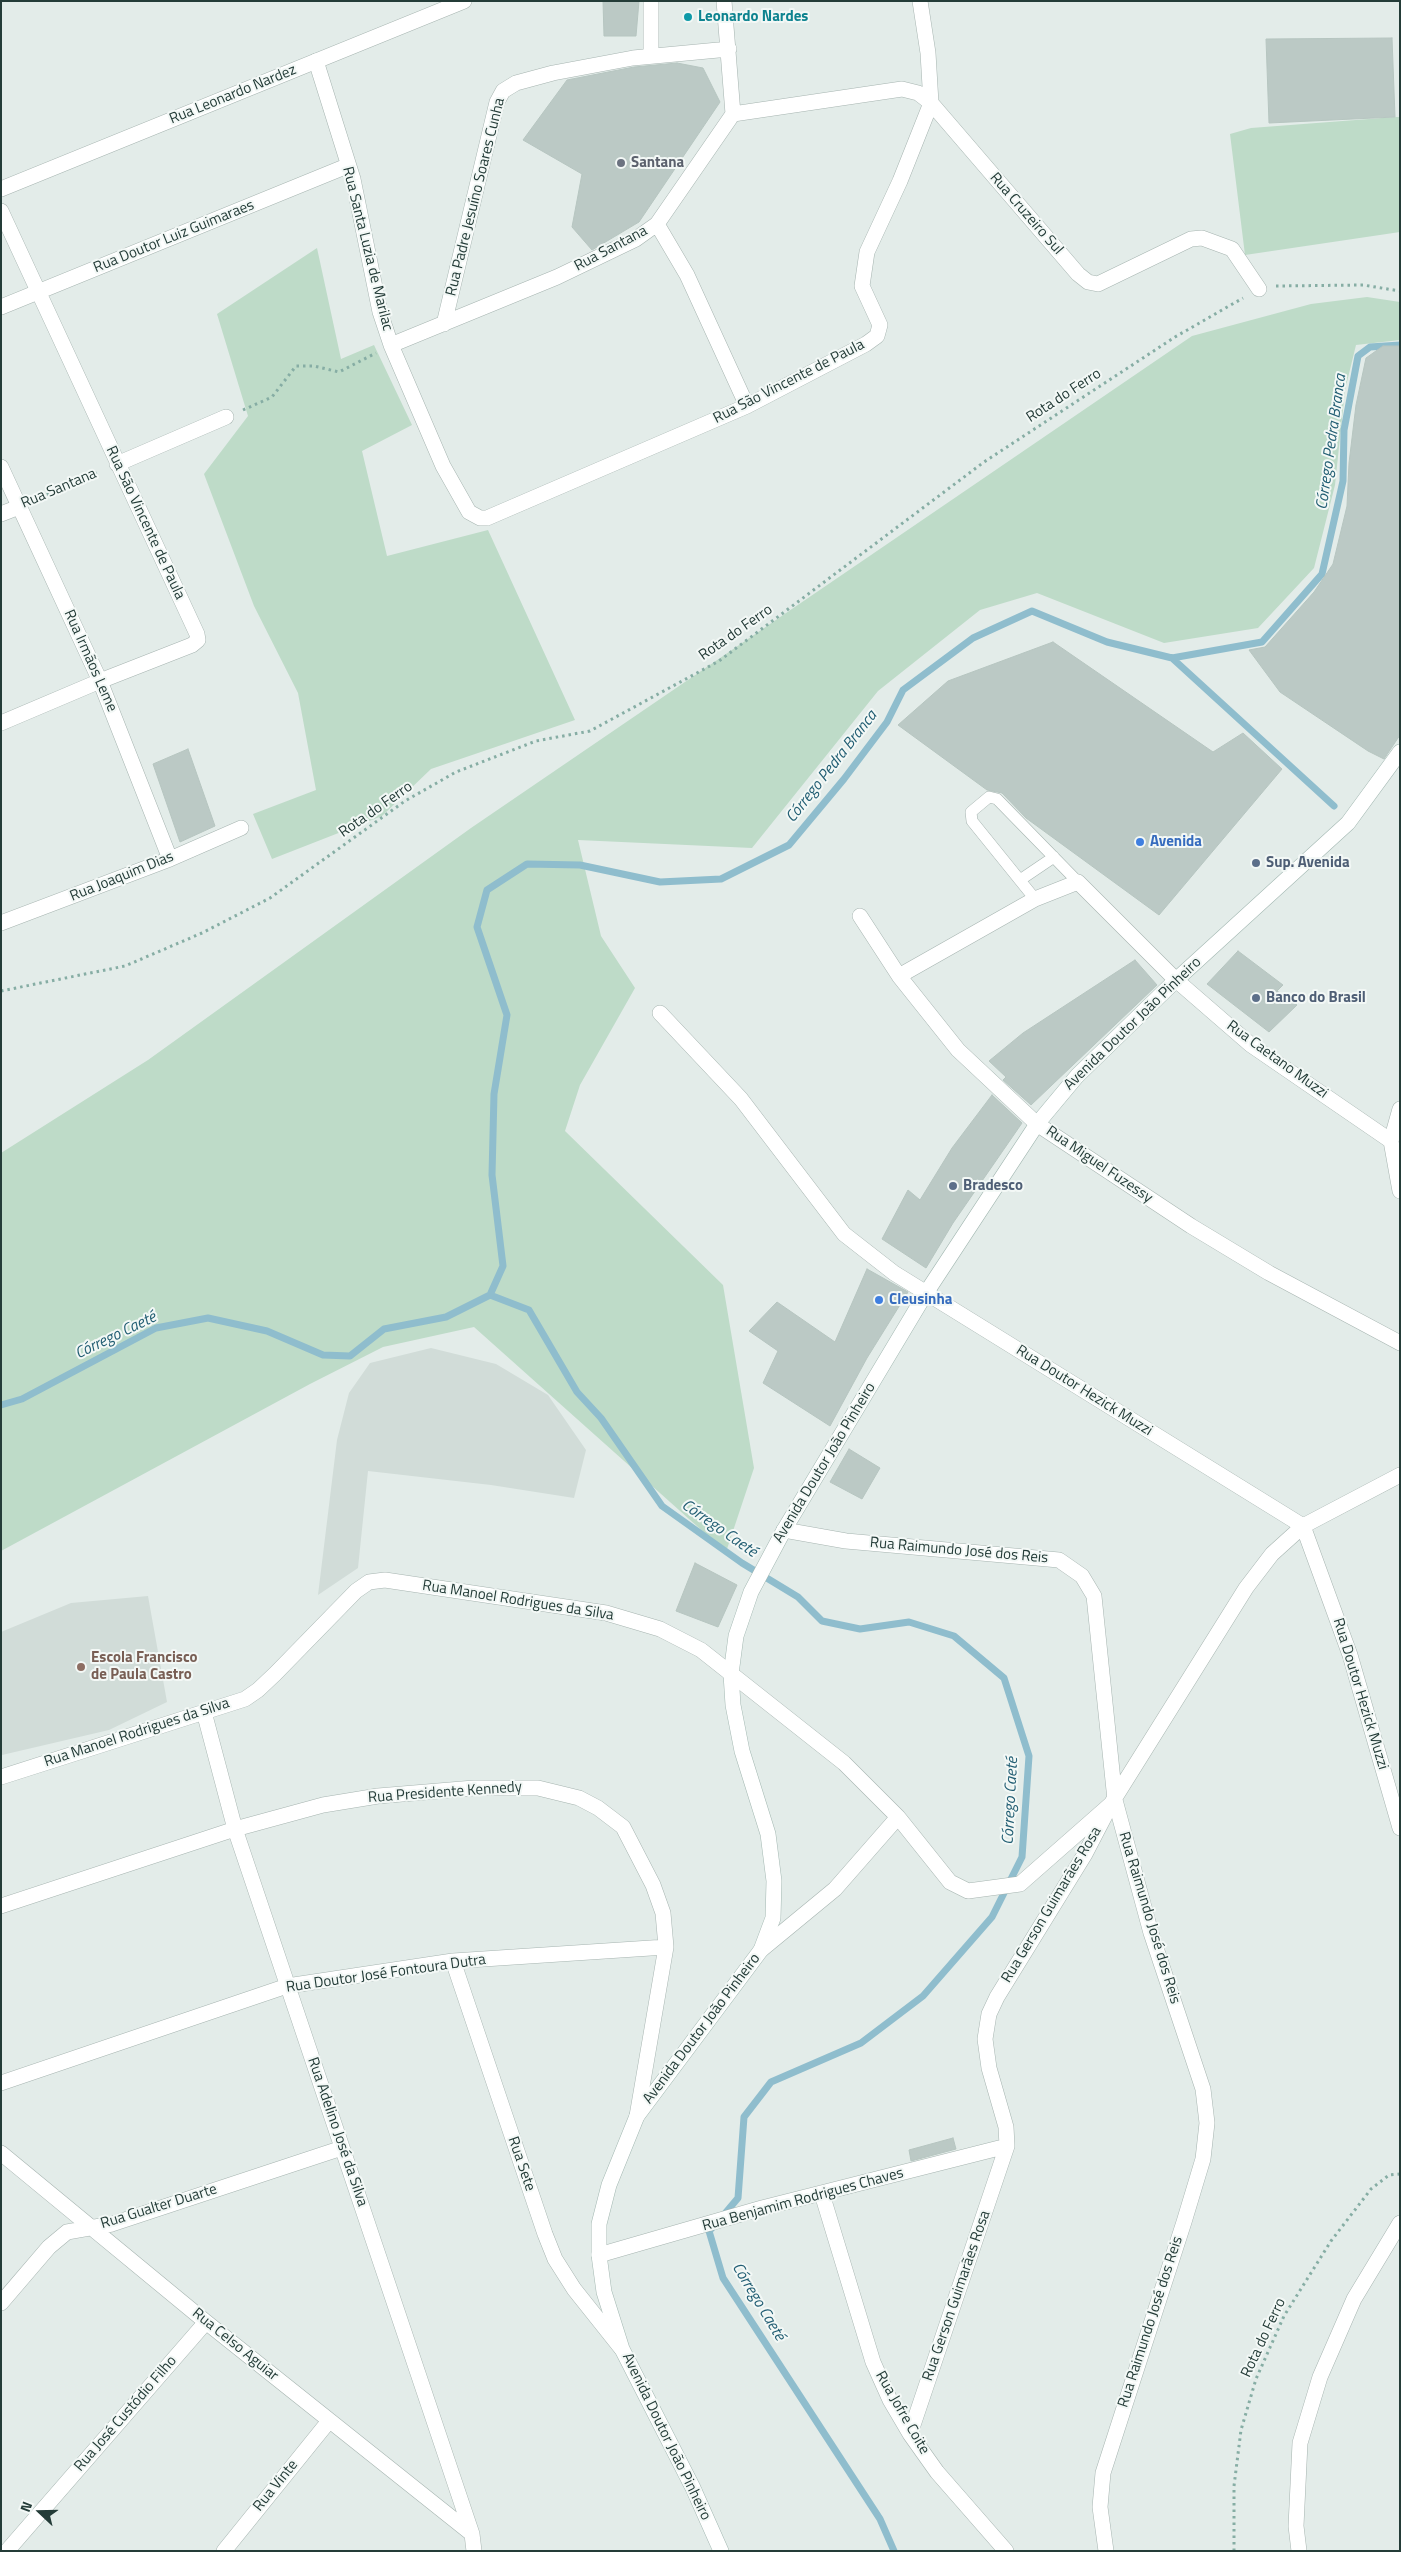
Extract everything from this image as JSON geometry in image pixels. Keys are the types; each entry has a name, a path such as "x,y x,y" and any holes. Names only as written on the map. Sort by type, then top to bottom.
{"street":[{"name":"Rua Leonardo Nardez","path":"1,189 464,1"},
{"path":"651,55 652,1"},
{"path":"724,1 734,114 902,89 918,93 931,103"},
{"path":"920,1 928,53 931,103"},
{"name":"Rua Padre Jesuíno Soares Cunha","path":"444,324 497,102 503,91 516,84 553,73 651,55 729,49"},
{"name":"Rua Santa Luzia de Marilac","path":"316,61 357,195 380,312 391,345 443,466 469,512"},
{"name":"Rua Cruzeiro Sul","path":"931,103 1078,274 1088,282 1098,284 1191,239 1202,238 1232,249 1259,288"},
{"name":"Rua São Vincente de Paula","path":"469,512 480,518 487,518 747,406 866,344 877,336 880,325 862,286 867,252 900,181 931,103"},
{"name":"Rua Santana","path":"391,345 557,277 636,239 657,224 734,114"},
{"name":"Rua Doutor Luiz Guimaraes","path":"1,307 347,166"},
{"name":"Rua São Vincente de Paula","path":"1,211 197,634 198,640 192,646 1,723"},
{"path":"657,224 687,275 747,406"},
{"path":"117,464 226,417"},
{"name":"Rua Irmãos Leme","path":"1,468 100,682 170,859"},
{"name":"Rua Santana","path":"1,514 19,507"},
{"name":"Avenida Doutor João Pinheiro","path":"721,2551 693,2488 622,2349 604,2292 599,2255 599,2224 609,2185 637,2116 761,1950 773,1918 774,1881 768,1834 742,1751 733,1705 731,1674 736,1636 751,1592 782,1535 926,1293 1036,1124 1076,1076 1176,980 1348,822 1400,752"},
{"name":"Rua Joaquim Dias","path":"1,923 170,859 241,828"},
{"path":"899,976 1035,899 1078,882"},
{"name":"Rua Caetano Muzzi","path":"1078,882 1176,980 1251,1045 1391,1141"},
{"name":"Rua Miguel Fuzessy","path":"860,916 899,976 958,1050 1036,1124 1191,1226 1269,1273 1400,1343"},
{"name":"Rua Doutor Hezick Muzzi","path":"660,1013 741,1099 844,1234 894,1273 1303,1526 1350,1655 1400,1828"},
{"path":"1400,1109 1391,1141 1400,1191"},
{"name":"Rua Gerson Guimarães Rosa","path":"910,2434 1007,2146 1006,2127 988,2068 985,2039 989,2014 997,1997 1086,1854 1113,1802 1246,1588 1272,1554 1303,1526 1400,1476"},
{"name":"Rua Raimundo José dos Reis","path":"782,1535 936,1550 1036,1556 1059,1560 1082,1576 1094,1596 1113,1802 1151,1933 1203,2089 1207,2123 1203,2159 1103,2473 1100,2507 1106,2551"},
{"name":"Rua Manoel Rodrigues da Silva","path":"1,1777 245,1699 258,1690 356,1591 369,1582 385,1580 606,1613 660,1629 700,1650 844,1763 898,1817 950,1882 956,1887 968,1891 1015,1886 1113,1802"},
{"name":"Rua Adelino José da Silva","path":"204,1712 235,1829 472,2534 474,2551"},
{"name":"Rua Presidente Kennedy","path":"1,1906 235,1829 323,1805 378,1796 474,1788 538,1788 580,1798 598,1808 623,1827 636,1848 654,1885 664,1913 666,1947 637,2116"},
{"path":"761,1950 835,1889 898,1817"},
{"name":"Rua Doutor José Fontoura Dutra","path":"1,2083 287,1986 453,1961 666,1947"},
{"name":"Rua Sete","path":"453,1961 545,2234 556,2259 574,2289 622,2349"},
{"name":"Rua Benjamim Rodrigues Chaves","path":"599,2255 762,2208 1007,2146"},
{"name":"Rua Gualter Duarte","path":"1,2303 60,2236 66,2232 112,2224 342,2148"},
{"name":"Rua Celso Aguiar","path":"1,2153 206,2322 472,2534"},
{"name":"Rua Jofre Coite","path":"822,2194 873,2362 890,2400 910,2434 937,2472 1006,2551"},
{"path":"1300,2551 1296,2526 1300,2443 1320,2377 1354,2299 1400,2224"},
{"name":"Rua José Custódio Filho","path":"7,2551 206,2322"},
{"name":"Rua Vinte","path":"224,2551 329,2421"}],"lane":[{"path":"1035,899 972,821 971,812 986,799 992,797 997,799 1078,882"},
{"path":"1020,880 1054,857"}],"path":[{"name":"Rota do Ferro","path":"1,992 125,966 202,933 270,898 405,801 456,772 536,741 590,731 719,661 984,462 1174,337 1259,288 1286,285 1363,284 1400,291"},
{"path":"226,417 272,397 296,366 314,366 339,372 391,345"},
{"name":"Rua Santana","path":"19,507 117,464"},
{"name":"Rota do Ferro","path":"1234,2551 1234,2486 1241,2430 1256,2380 1284,2316 1332,2241 1372,2189 1389,2175 1400,2174"}],"shaded area":[{"path":"431,1348 496,1364 548,1395 586,1450 574,1498 491,1485 368,1471 358,1568 318,1595 337,1440 349,1393 370,1363"},
{"name":"Escola Francisco de Paula Castro","path":"148,1596 167,1702 109,1730 2,1755 1,1632 71,1603"}],"green space":[{"path":"1400,117 1400,232 1245,255 1230,134 1251,128"},
{"path":"317,248 341,359 374,345 412,425 362,451 387,556 488,530 575,720 431,769 382,816 272,859 253,814 316,790 298,693 254,606 204,474 248,416 217,314"},
{"path":"1367,297 1400,302 1400,340 1356,345 1345,390 1335,485 1314,568 1258,628 1164,643 1037,593 980,610 878,691 752,848 578,840 601,936 635,988 580,1085 565,1131 723,1285 754,1468 726,1552 474,1327 383,1347 310,1384 1,1551 1,1153 148,1060 471,828 1192,336 1311,304"}],"building":[{"path":"603,1 639,1 636,36 604,36"},
{"path":"1392,38 1395,117 1269,123 1266,39"},
{"name":"Santana","path":"677,63 703,68 720,102 639,222 592,250 572,227 582,174 523,140 567,80 634,67"},
{"path":"1383,346 1400,346 1400,735 1384,759 1368,751 1280,692 1249,650 1265,647 1314,592 1333,564 1347,506 1349,463 1356,405 1366,358"},
{"name":"Avenida","path":"1053,642 1213,752 1243,733 1282,769 1159,915 1026,818 1002,793 987,790 898,725 948,681"},
{"path":"188,749 215,826 180,842 153,764"},
{"name":"Banco do Brasil","path":"1238,951 1283,985 1277,991 1297,1005 1269,1032 1207,984"},
{"path":"1135,960 1157,985 1031,1105 1003,1080 1006,1077 989,1061 1023,1033"},
{"path":"992,1095 1022,1123 953,1223 926,1268 882,1239 908,1190 920,1200 952,1148"},
{"path":"867,1269 908,1292 867,1358 830,1426 763,1383 778,1351 749,1331 777,1302 835,1342"},
{"path":"849,1449 880,1468 862,1499 830,1482"},
{"path":"695,1563 737,1585 718,1627 676,1611"},
{"path":"953,2138 956,2149 911,2161 909,2150"}],"waterway":[{"name":"Córrego Pedra Branca","path":"490,1295 503,1266 492,1175 494,1094 507,1015 477,927 487,890 527,864 580,865 660,882 721,879 789,845 844,779 887,722 903,690 973,638 1032,611 1107,642 1172,658 1262,642 1322,574 1343,481 1344,430 1358,356 1370,347 1400,345"},
{"path":"1172,658 1334,806"},
{"name":"Córrego Caeté","path":"1,1405 22,1399 156,1328 208,1318 267,1331 323,1355 350,1356 384,1329 446,1317 490,1295 529,1310 577,1392 601,1418 662,1506 742,1563 798,1597 822,1621 860,1629 909,1622 954,1636 1004,1678 1029,1756 1022,1857 992,1917 923,1996 861,2043 771,2082 744,2117 738,2198 722,2217"},
{"name":"Córrego Caeté","path":"715,2225 709,2231 723,2278 880,2519 894,2551"}],"place":[{"name":"Leonardo Nardes","path":"688,17"},
{"name":"Santana","path":"621,163"},
{"name":"Avenida","path":"1140,842"},
{"name":"Sup. Avenida","path":"1256,863"},
{"name":"Banco do Brasil","path":"1256,998"},
{"name":"Bradesco","path":"953,1186"},
{"name":"Cleusinha","path":"879,1300"},
{"name":"Escola Francisco de Paula Castro","path":"81,1667"}]}
